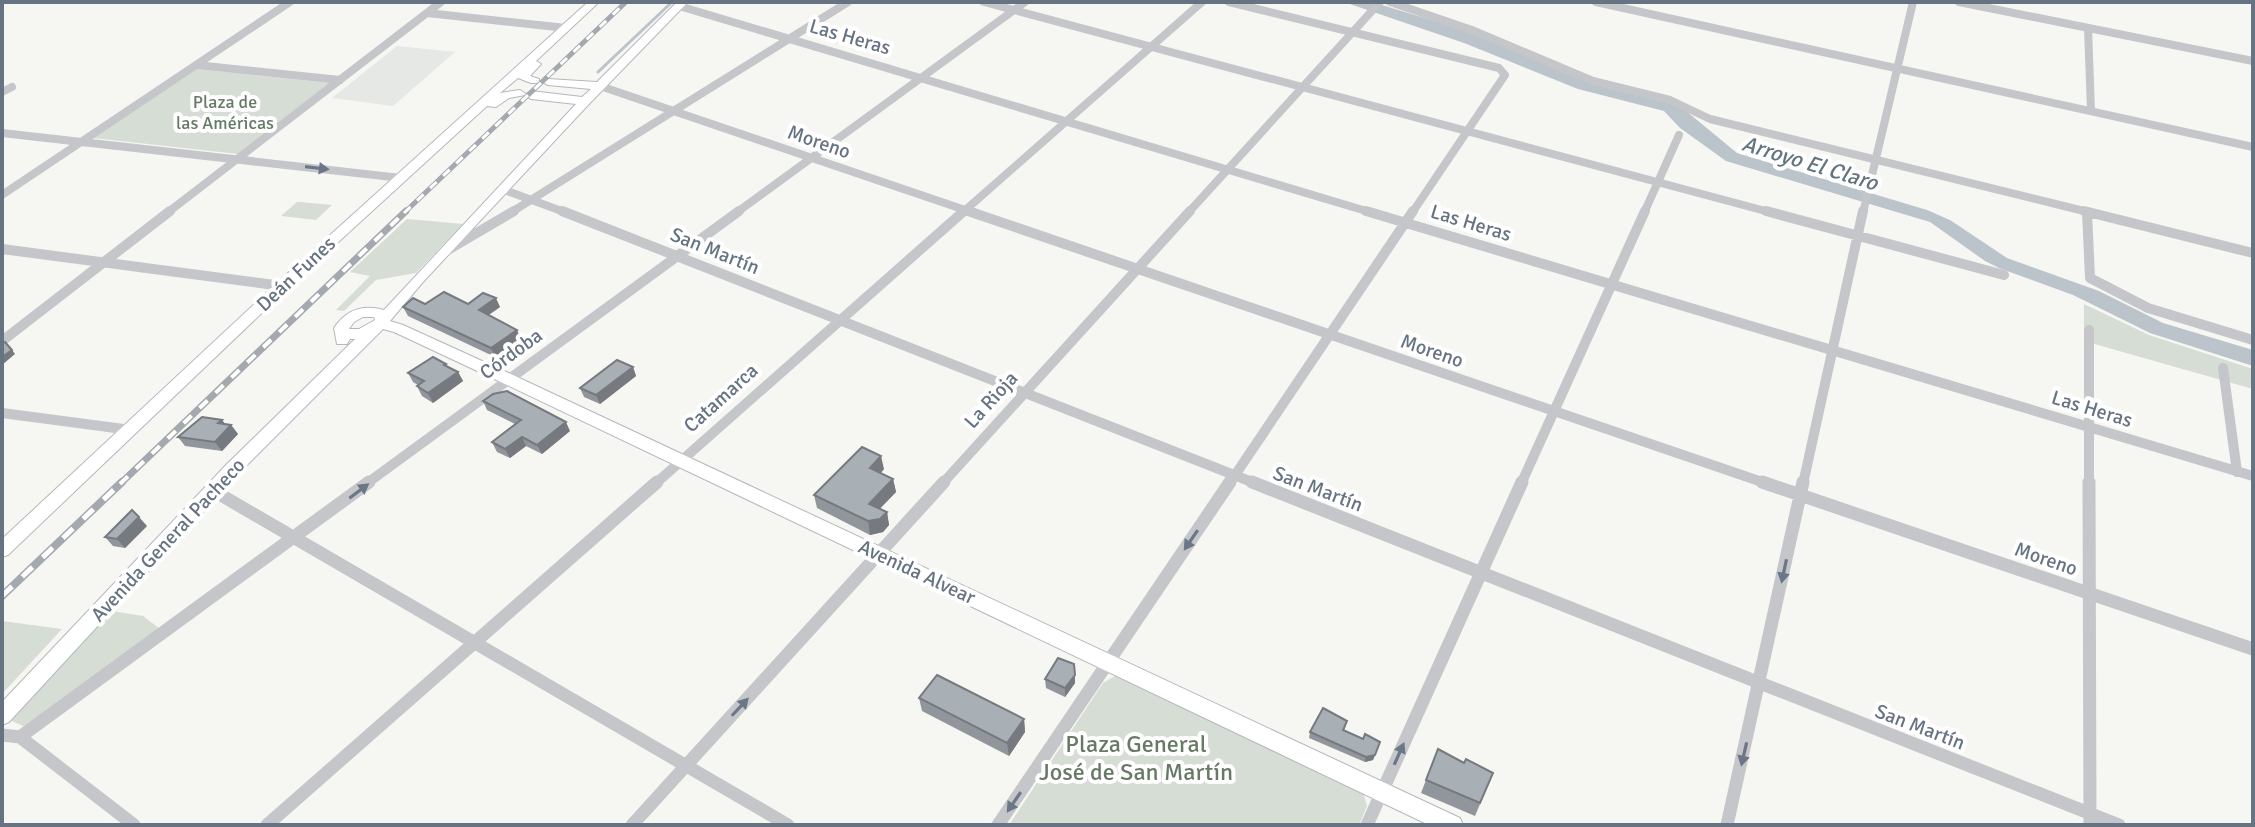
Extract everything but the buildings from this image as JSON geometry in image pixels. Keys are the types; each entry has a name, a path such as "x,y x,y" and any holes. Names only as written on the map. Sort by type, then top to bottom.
{"street":[{"path":"2,195 290,2"},
{"path":"2,341 441,2"},
{"name":"Deán Funes","path":"2,550 282,286 594,2"},
{"path":"442,253 533,200 848,2"},
{"path":"984,2 2004,275"},
{"name":"Córdoba","path":"20,737 1025,2"},
{"name":"Catamarca","path":"267,825 1202,2"},
{"path":"998,825 1469,131 1505,71 1229,2"},
{"name":"La Rioja","path":"632,825 1380,2"},
{"path":"1390,2 1472,30 1593,81 1670,100 1710,119 2253,253"},
{"path":"1596,2 2253,147"},
{"path":"1727,825 1874,160 1913,2"},
{"path":"1959,2 2253,61"},
{"name":"Las Heras","path":"681,4 2253,476"},
{"name":"Avenida General Pacheco","path":"2,716 585,101 681,4"},
{"path":"427,13 566,28"},
{"path":"566,28 523,77 600,86"},
{"path":"2088,28 2091,111"},
{"path":"196,65 340,80"},
{"name":"Moreno","path":"600,86 2253,649"},
{"path":"2,92 12,87"},
{"path":"452,131 461,129 502,96 526,95 585,101"},
{"path":"2,133 401,178"},
{"path":"1367,825 1679,135"},
{"name":"San Martín","path":"502,189 679,255 1023,394 1760,683 2090,819 2119,825"},
{"path":"2087,212 2090,278 2110,291 2152,309 2253,340"},
{"path":"2,249 282,286"},
{"name":"Avenida General Pacheco","path":"335,366 344,334 355,336 376,321"},
{"name":"Avenida Alvear","path":"376,321 398,328 681,460 1452,825"},
{"path":"2089,330 2090,819"},
{"path":"2223,368 2237,472"},
{"path":"2,413 131,430"},
{"path":"214,491 788,825"},
{"path":"2,735 20,737 134,825"}],"shaded area":[{"name":"Arroyo El Claro","path":"1344,2 1372,2 1461,29 1593,84 1680,106 1737,153 1927,210 1950,220 2007,258 2099,291 2163,323 2253,350 2253,366 2150,333 2073,295 1999,268 1930,222 1726,161 1680,128 1664,111 1578,89 1464,43"},
{"path":"828,26 886,42 870,53 812,36"},
{"path":"397,46 455,52 393,106 332,98"}],"green space":[{"name":"Plaza de las Américas","path":"196,69 330,83 238,154 93,138"},
{"path":"297,202 332,205 316,220 281,216"},
{"path":"407,219 463,224 416,273 376,280 344,311 336,310 370,276 350,272"},
{"path":"2084,304 2149,335 2253,369 2253,389 2084,341"},
{"path":"112,611 143,616 160,629 25,727 10,720"},
{"path":"2,621 62,629 2,694"},
{"name":"Plaza General José de San Martín","path":"1115,676 1363,792 1367,806 1359,825 1009,825 1103,683"}],"waterway":[{"path":"598,72 672,2"}],"railway":[{"path":"404,213 626,2"},
{"path":"120,484 406,211"},
{"path":"2,596 122,482"}]}
